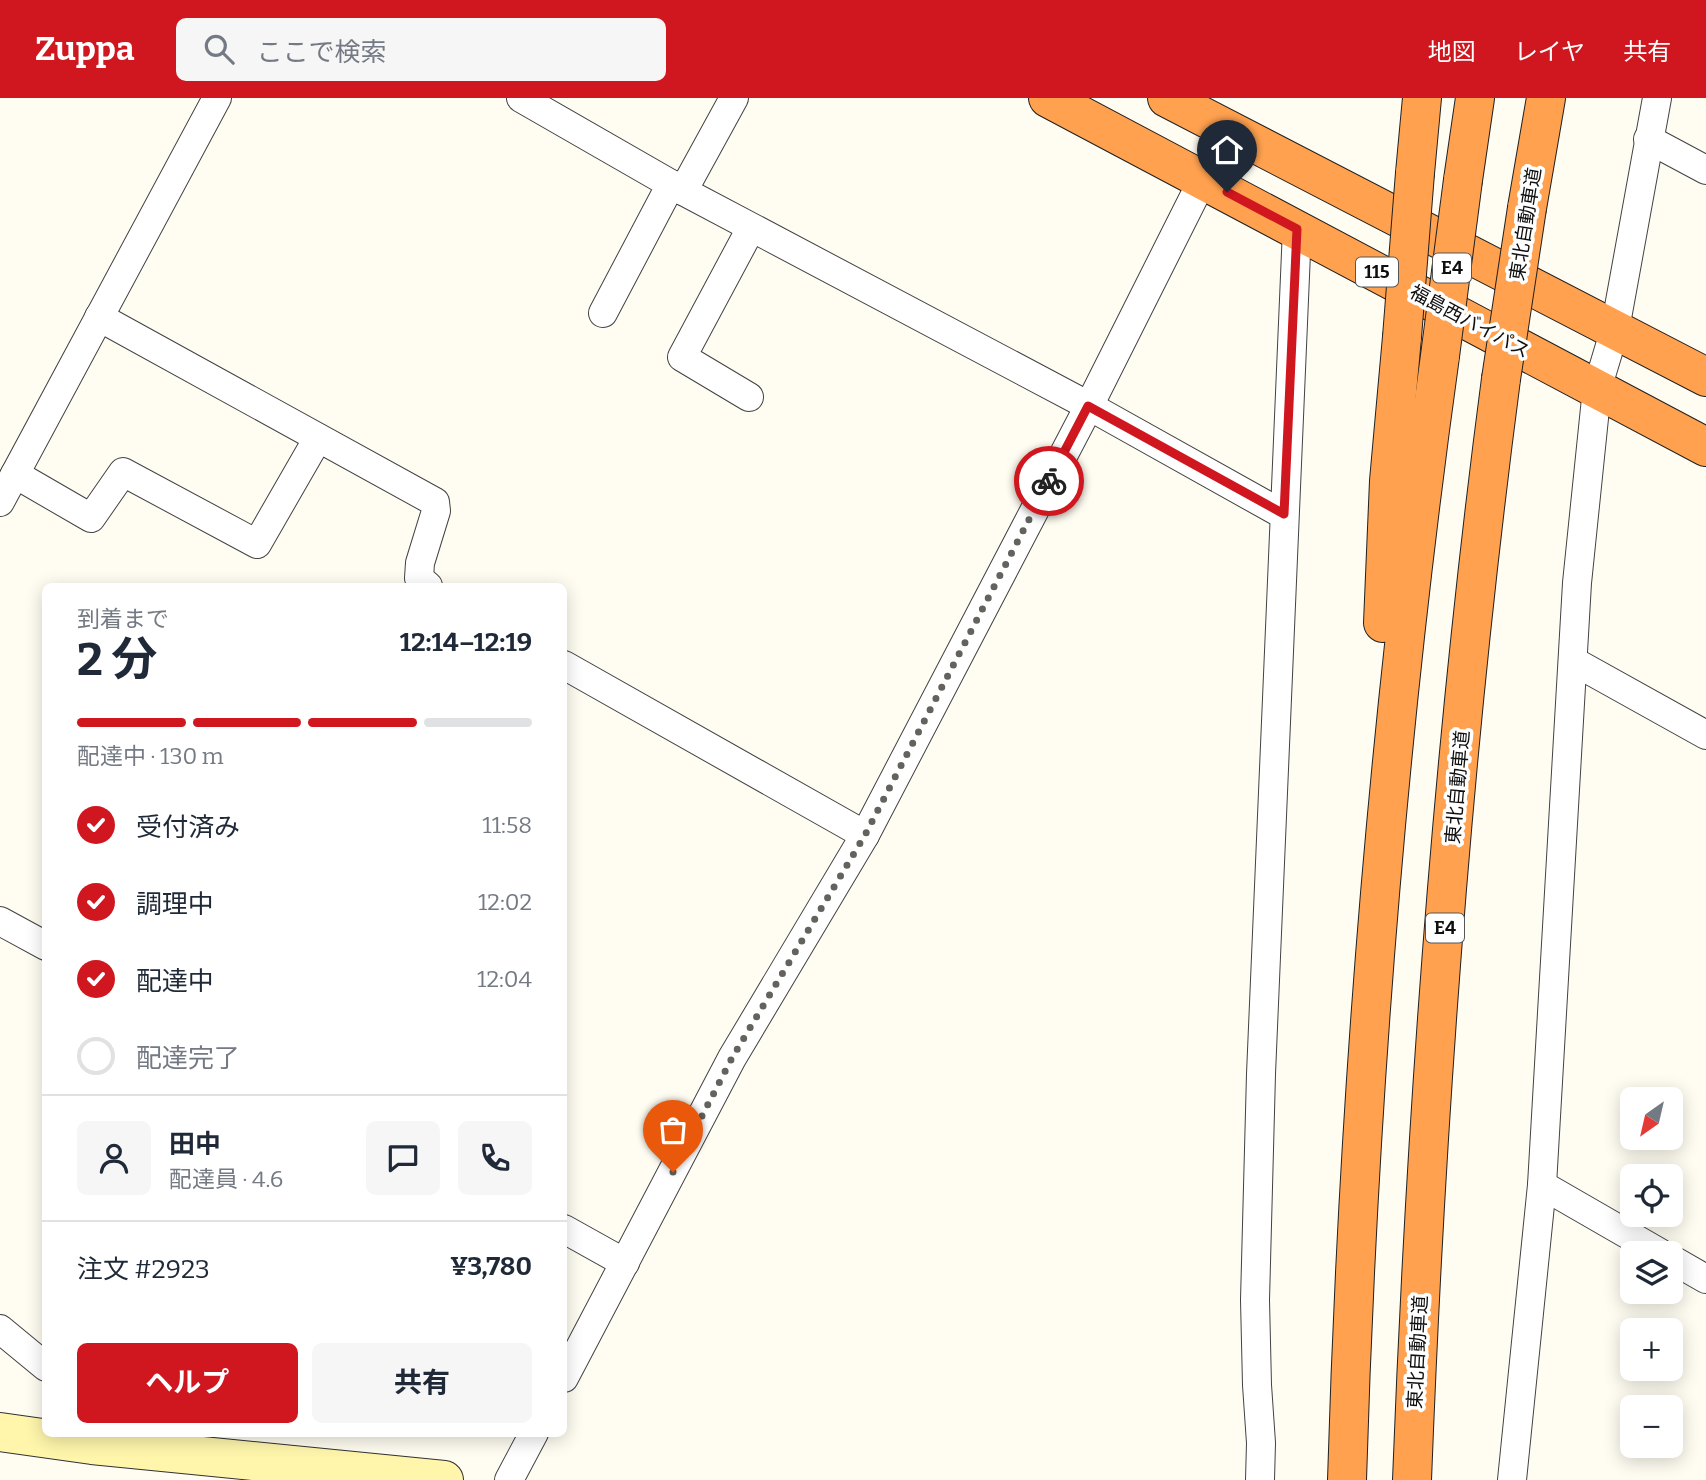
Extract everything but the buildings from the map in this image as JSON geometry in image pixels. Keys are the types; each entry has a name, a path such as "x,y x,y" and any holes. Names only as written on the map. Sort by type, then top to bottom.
{"highway":[{"name":"福島西バイパス","path":"1048,98 1706,447"},
{"path":"1167,98 1706,377"},
{"path":"1367,1044 1389,481 1422,98"},
{"name":"E4","path":"1347,1480 1351,1335 1367,1044 1389,794 1413,565 1475,98"},
{"name":"東北自動車道","path":"1412,1480 1419,1315 1455,799 1484,510 1501,379 1546,98"}],"street":[{"path":"0,502 217,98"},
{"path":"521,98 677,188 1088,406 1284,514"},
{"path":"603,313 734,98"},
{"path":"1512,1480 1542,1185 1577,583 1597,389 1615,329 1657,98"},
{"path":"1648,139 1706,170"},
{"path":"567,1372 732,1058 865,835 1203,179"},
{"path":"750,397 682,358 751,228"},
{"path":"1260,1480 1255,1300 1267,911 1297,229"},
{"path":"99,317 435,502 436,511 420,563 419,578 425,583"},
{"path":"15,474 91,518 123,472 257,544 318,438"},
{"path":"1573,661 1706,736"},
{"path":"567,667 865,835"},
{"path":"0,921 42,944"},
{"path":"1542,1185 1639,1241"},
{"path":"567,1231 625,1263"},
{"path":"1683,1266 1706,1279"},
{"path":"0,1329 42,1364"},
{"path":"0,1432 42,1435"},
{"path":"64,1437 444,1480"},
{"path":"509,1480 532,1437"}],"way so far":[{"path":"673,1172 732,1058 865,835 1049,481"}],"route":[{"path":"1049,481 1088,406 1284,514 1297,229 1227,192"}]}
